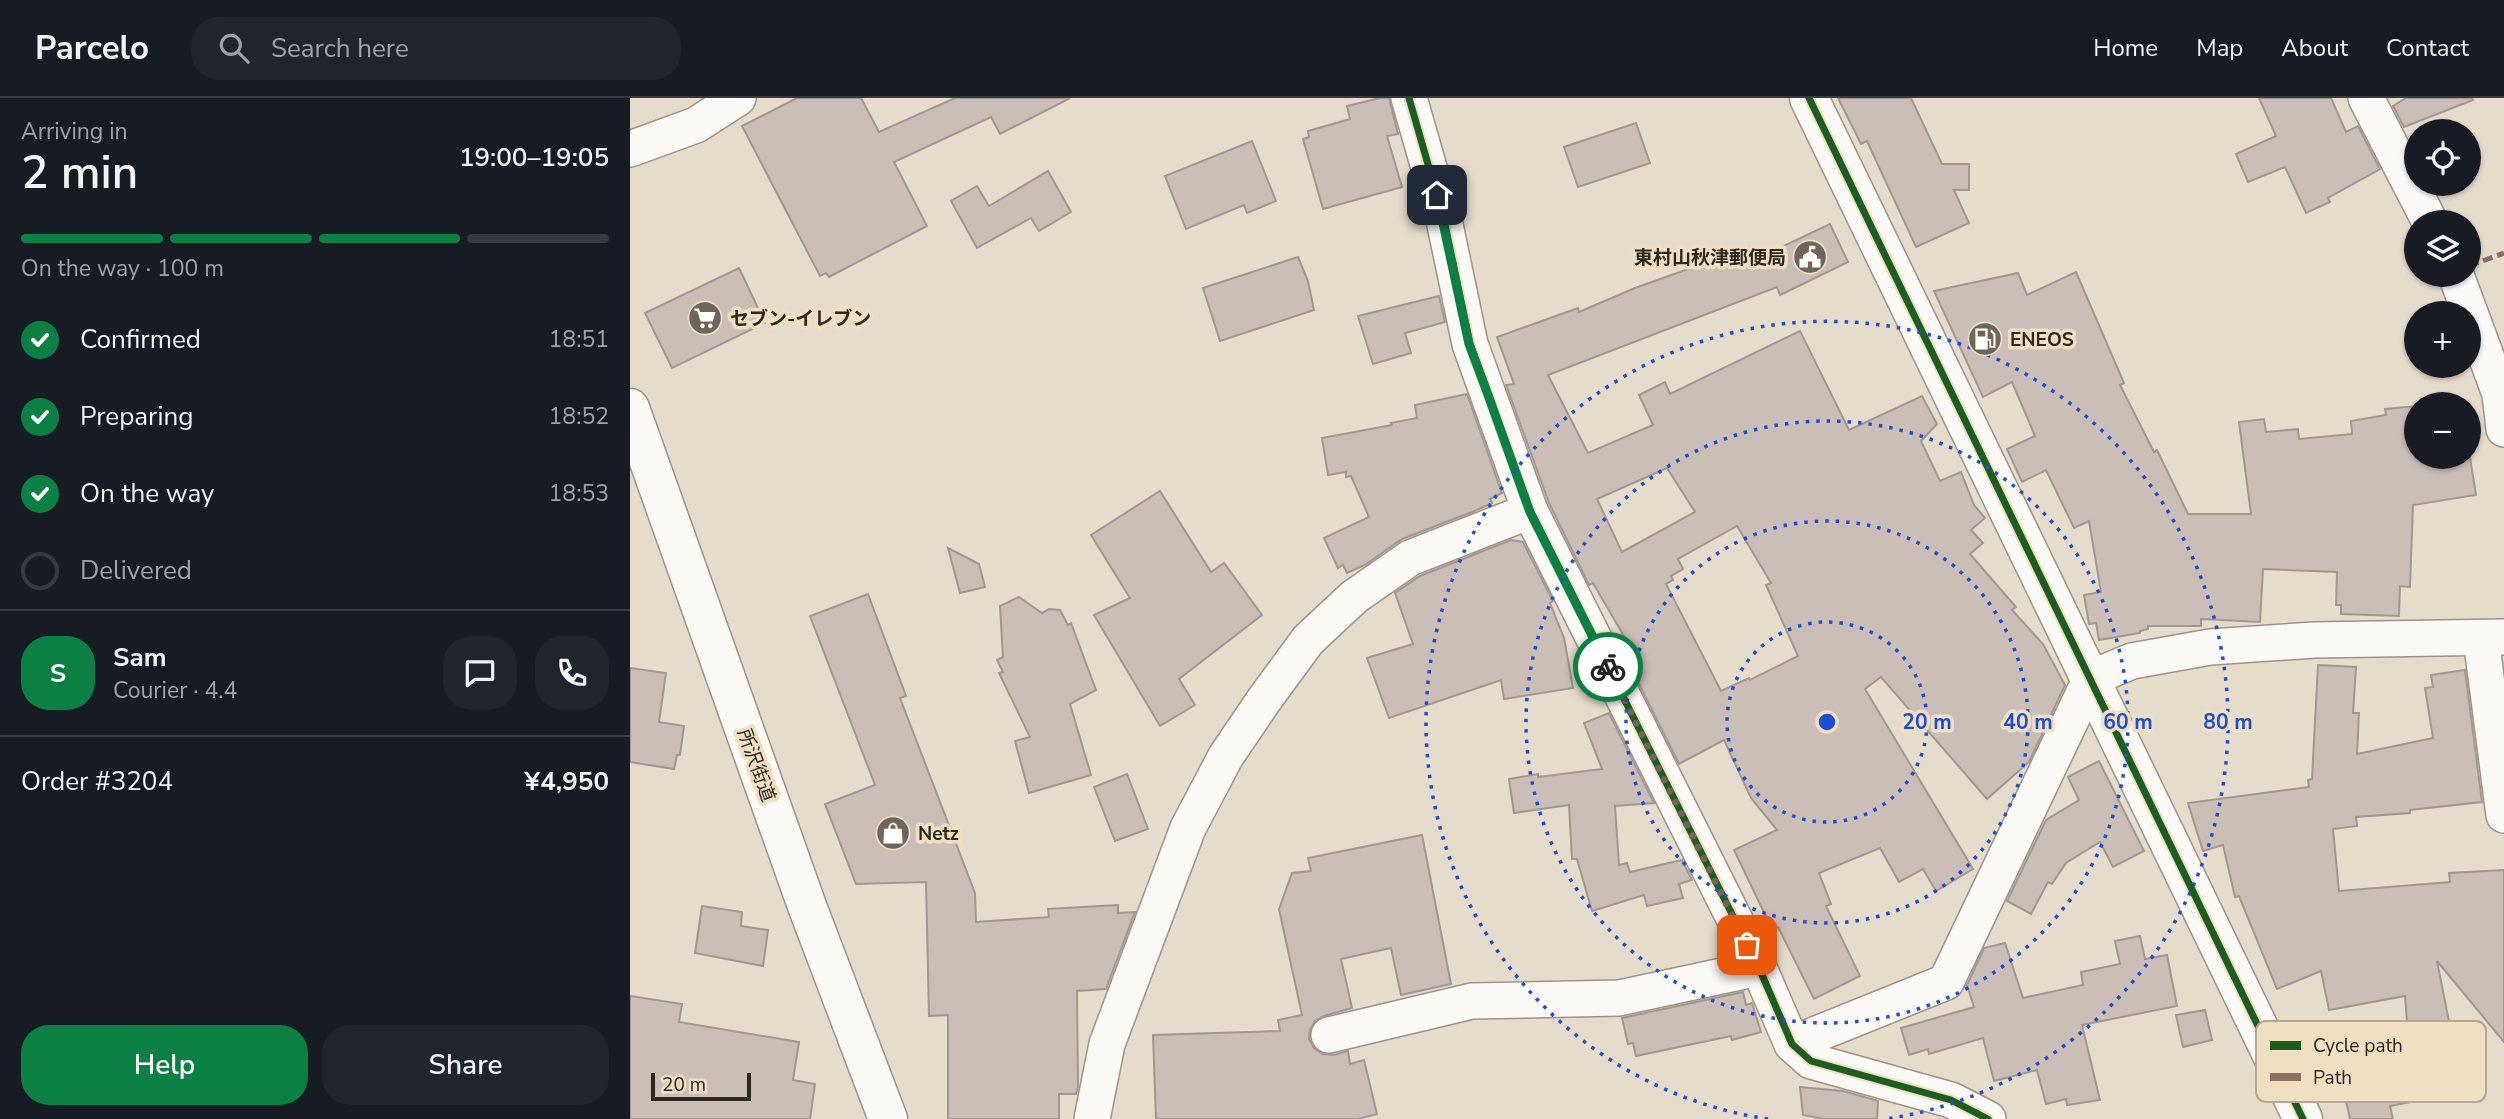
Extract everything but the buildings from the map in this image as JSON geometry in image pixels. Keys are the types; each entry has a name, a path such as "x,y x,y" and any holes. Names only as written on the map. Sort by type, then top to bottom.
{"street":[{"path":"630,149 696,125 737,98"},
{"path":"1409,98 1444,220 1469,344 1530,512 1759,968 1793,1044 1811,1061 1951,1100 1988,1119"},
{"path":"1809,98 2256,1023"},
{"path":"2365,98 2424,210"},
{"path":"2460,287 2500,394 2504,429"},
{"name":"所沢街道","path":"630,408 807,906 888,1119"},
{"path":"1092,1119 1107,1044 1188,828 1226,756 1264,700 1308,640 1354,597 1410,558 1530,512"},
{"path":"1793,1044 1946,982 2091,678 2132,661 2210,647 2314,640 2492,638 2504,815"},
{"path":"1329,1035 1472,1001 1619,998 1759,968"},
{"path":"2294,1102 2302,1119"}],"marked path":[{"path":"2481,262 2504,253"}],"cycle path":[{"path":"1409,98 1444,220 1470,344 1530,511 1759,968 1792,1044 1811,1061 1951,1100 1988,1119"},
{"path":"1809,98 2256,1022"},
{"path":"2295,1102 2303,1119"}],"way so far":[{"path":"1608,667 1747,945"}],"place":[{"name":"東村山秋津郵便局","path":"1810,257"},
{"name":"セブン-イレブン","path":"705,318"},
{"name":"ENEOS","path":"1985,339"},
{"name":"Netz","path":"893,833"}],"route":[{"path":"1437,195 1469,344 1530,512 1608,667"}]}
